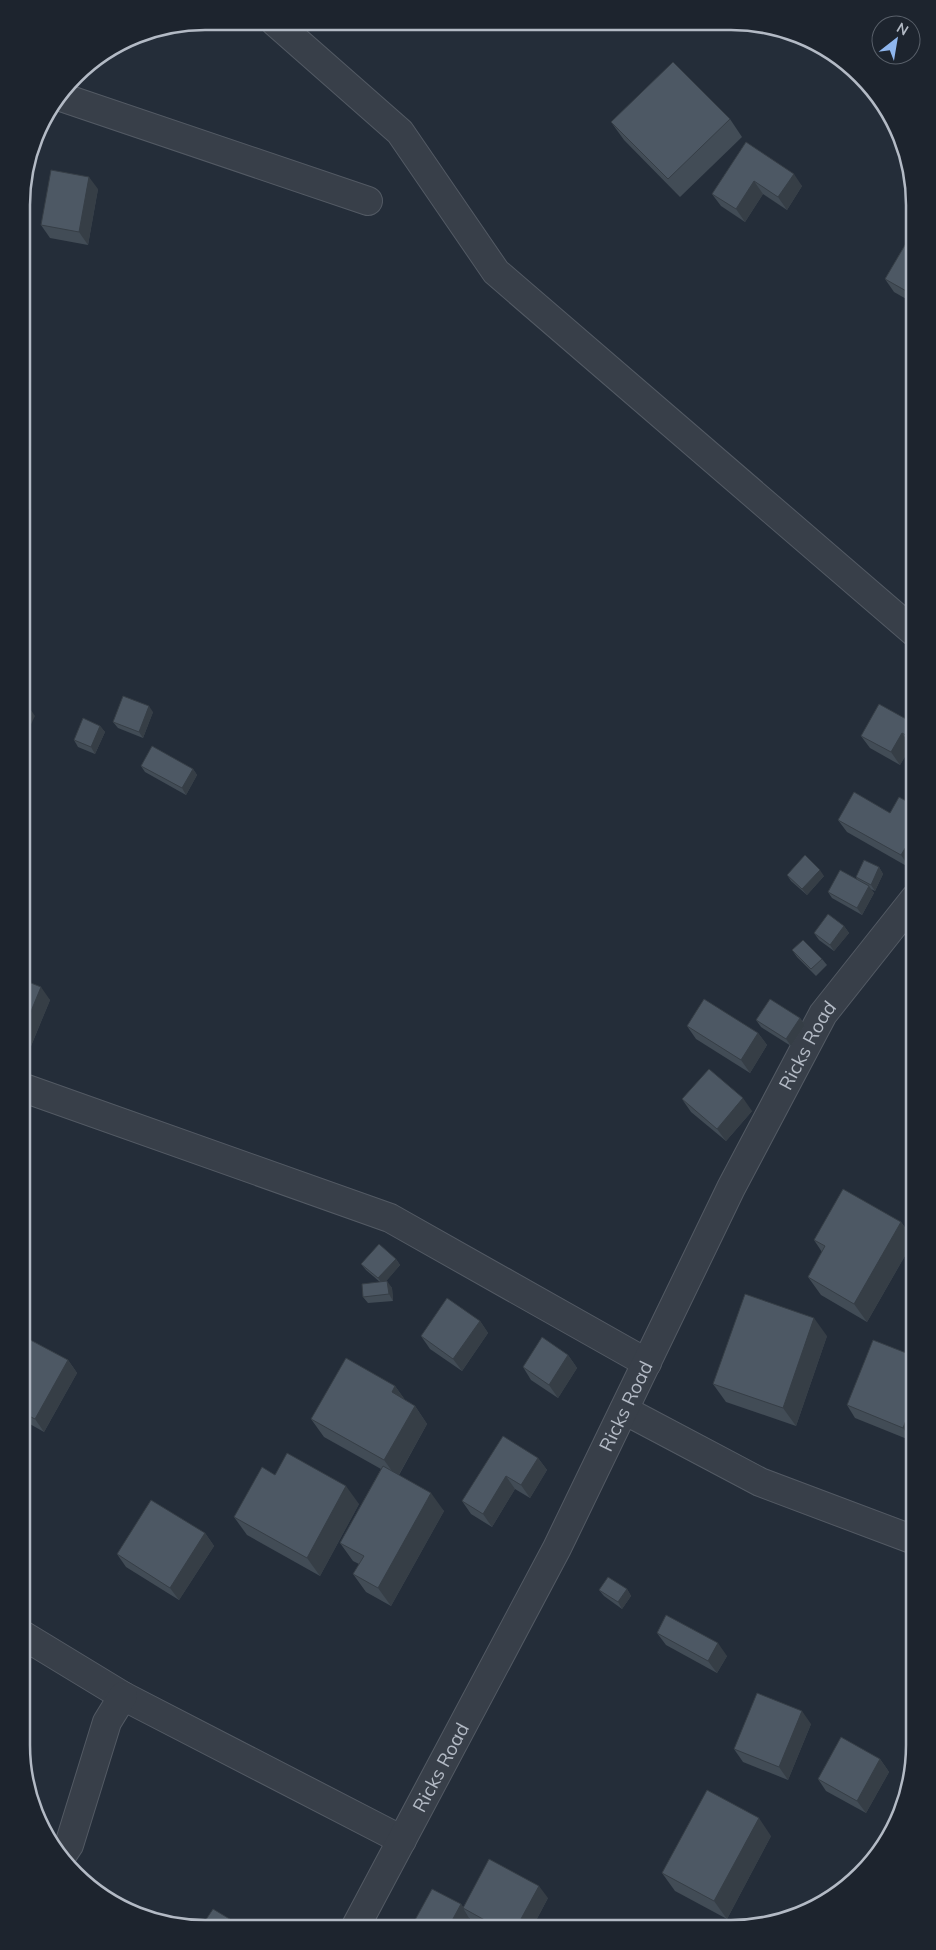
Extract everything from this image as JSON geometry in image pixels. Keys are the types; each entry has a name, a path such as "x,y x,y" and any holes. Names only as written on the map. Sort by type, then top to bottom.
{"street":[{"path":"284,30 400,132 496,272 906,624"},
{"path":"66,99 368,201"},
{"name":"Ricks Road","path":"359,1920 557,1548 731,1188 822,1014 906,910"},
{"path":"30,1090 390,1218 647,1363"},
{"path":"624,1410 760,1482 906,1537"},
{"path":"30,1639 123,1696 402,1840"},
{"path":"66,1850 69,1845 107,1722 123,1696"}],"building":[{"path":"673,62 730,119 668,179 611,122"},
{"path":"746,142 794,174 778,197 754,181 736,209 712,194"},
{"path":"51,170 89,177 79,232 41,225"},
{"path":"906,243 906,291 885,279"},
{"path":"123,696 149,706 139,732 113,722"},
{"path":"879,704 906,719 906,735 902,733 891,752 861,736"},
{"path":"83,718 100,726 91,747 74,740"},
{"path":"152,746 193,769 182,788 141,766"},
{"path":"854,792 890,813 899,797 906,801 906,847 901,855 838,820"},
{"path":"805,855 820,870 802,889 787,875"},
{"path":"864,860 879,867 871,885 856,877"},
{"path":"840,870 869,886 857,908 828,892"},
{"path":"828,914 844,926 830,945 814,933"},
{"path":"803,940 822,959 811,969 792,950"},
{"path":"30,983 41,987 30,1014"},
{"path":"704,999 758,1033 741,1060 687,1026"},
{"path":"770,999 800,1018 786,1039 756,1020"},
{"path":"709,1069 743,1098 717,1129 682,1099"},
{"path":"843,1189 901,1222 854,1304 808,1277 825,1246 814,1240"},
{"path":"379,1244 396,1259 378,1278 361,1264"},
{"path":"387,1281 389,1294 363,1297 362,1284"},
{"path":"745,1294 814,1318 783,1408 713,1384"},
{"path":"447,1298 480,1321 453,1359 421,1336"},
{"path":"542,1337 568,1355 549,1385 523,1367"},
{"path":"30,1340 68,1360 35,1419 30,1416"},
{"path":"873,1340 906,1353 906,1420 903,1428 847,1405"},
{"path":"346,1358 395,1386 392,1392 415,1406 384,1460 311,1419"},
{"path":"503,1436 538,1458 521,1485 506,1476 483,1514 462,1501"},
{"path":"287,1453 346,1486 307,1558 234,1517 262,1467 275,1475"},
{"path":"383,1466 431,1493 378,1588 353,1574 364,1556 340,1543"},
{"path":"151,1500 205,1533 170,1588 117,1554"},
{"path":"608,1577 627,1589 618,1602 599,1590"},
{"path":"666,1615 718,1643 708,1661 657,1633"},
{"path":"757,1693 802,1711 779,1767 734,1749"},
{"path":"841,1737 880,1759 857,1801 818,1779"},
{"path":"707,1790 759,1818 714,1901 662,1873"},
{"path":"489,1859 539,1886 520,1920 485,1920 463,1908"},
{"path":"432,1889 461,1904 452,1920 415,1920"},
{"path":"213,1909 231,1920 206,1920"}]}
